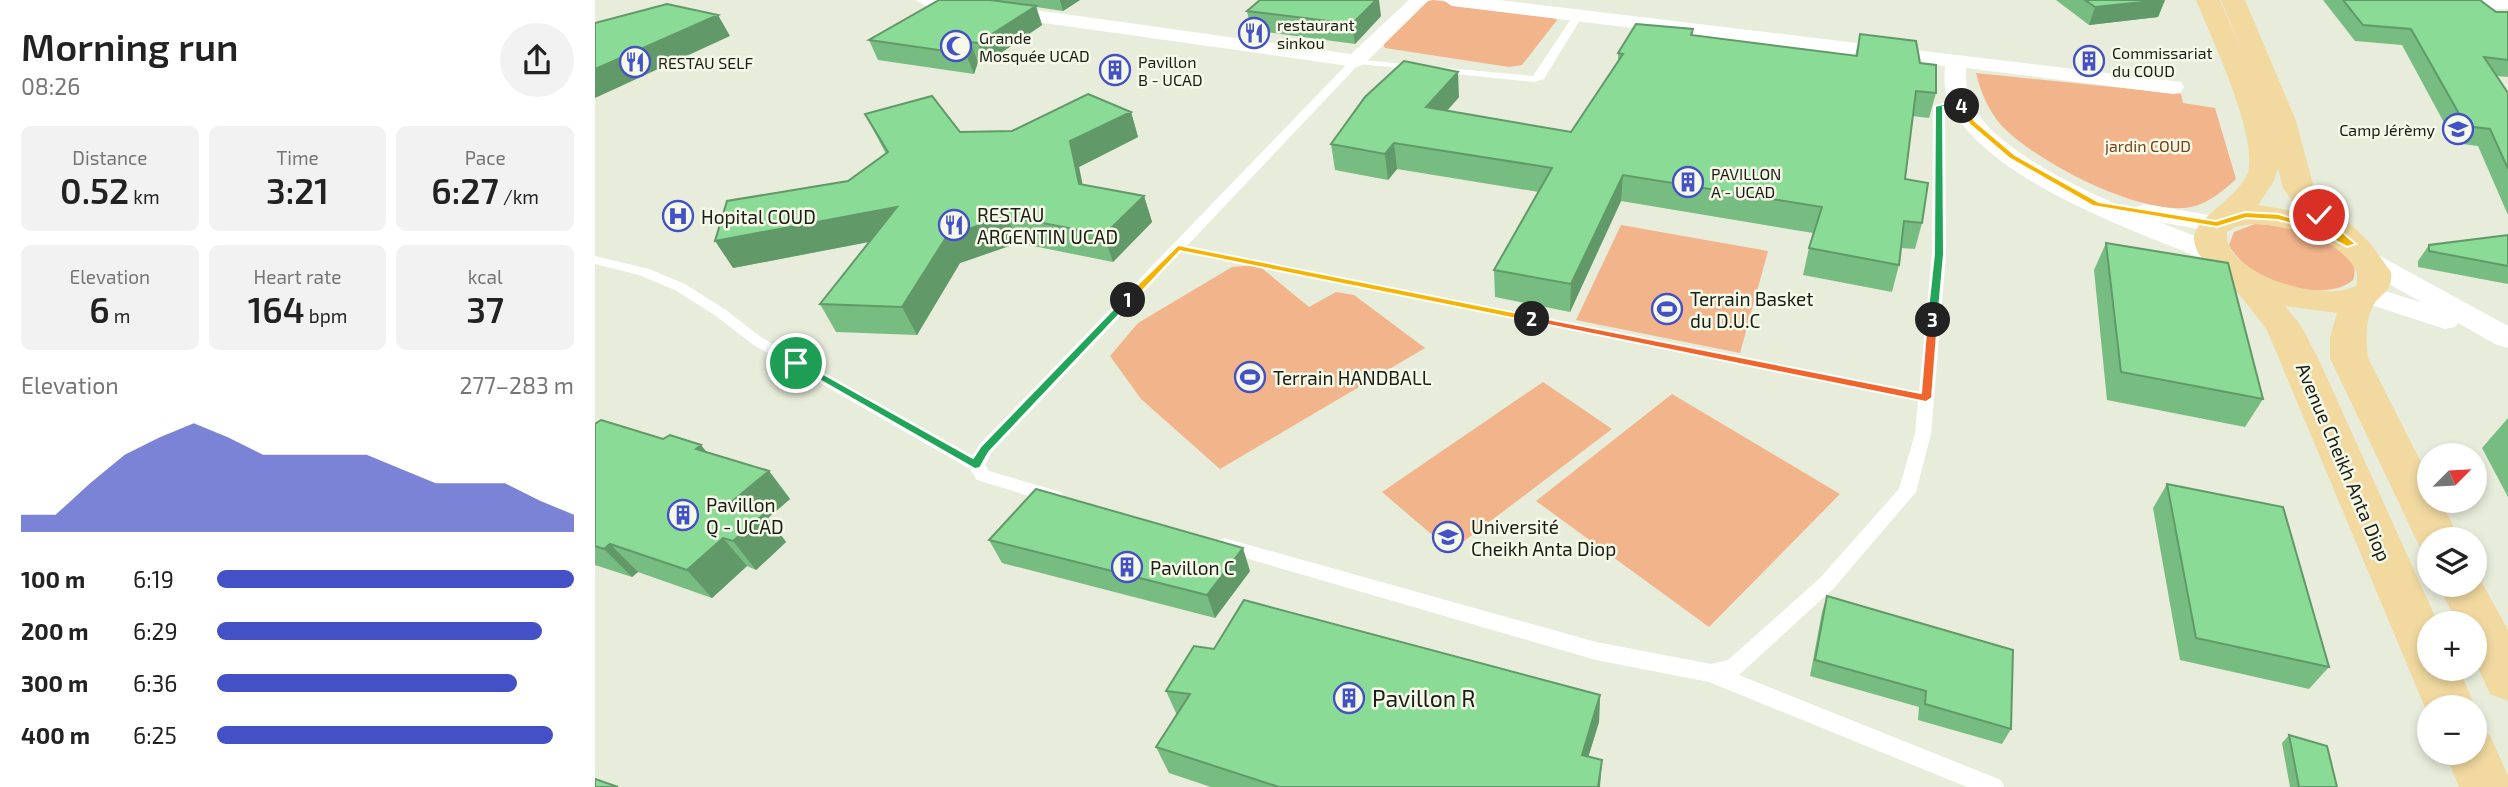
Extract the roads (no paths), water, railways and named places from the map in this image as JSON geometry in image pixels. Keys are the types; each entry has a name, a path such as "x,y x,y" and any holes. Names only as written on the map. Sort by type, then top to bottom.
{"main road":[{"path":"2208,0 2261,135 2265,165 2225,244"},
{"path":"2234,0 2288,139 2298,188 2361,275 2347,337 2349,358 2432,527"},
{"path":"2225,244 2245,215 2279,217 2318,228 2361,275"},
{"path":"2225,244 2301,298 2327,302 2361,275"},
{"name":"Avenue Cheikh Anta Diop","path":"2225,244 2283,326 2299,358 2417,629"},
{"path":"2467,597 2508,679"},
{"path":"2477,765 2486,787"}],"street":[{"path":"925,0 1356,61 1419,0"},
{"path":"1453,0 2173,87"},
{"path":"2419,1 2508,4"},
{"path":"1956,61 1960,103 1972,122 2012,156 2097,204 2225,244"},
{"path":"2361,275 2508,340"}],"lane":[{"path":"975,465 985,449 1178,248 1249,168 1356,61 1534,79 1540,77 1579,15"},
{"path":"1711,673 1734,668 1747,659 1827,583 1907,492 1923,434 1939,254 1939,106 1960,103"},
{"path":"595,260 644,272 680,287 721,313 757,341 975,465 983,476 1076,503"},
{"path":"1209,541 1596,651 1711,673 1993,787"}],"place":[{"name":"restaurant sinkou","path":"1254,33"},
{"name":"Grande Mosquée UCAD","path":"956,46"},
{"name":"Commissariat du COUD","path":"2089,61"},
{"name":"RESTAU SELF","path":"635,62"},
{"name":"Pavillon B - UCAD","path":"1115,70"},
{"name":"Camp Jérèmy","path":"2458,129"},
{"name":"PAVILLON A - UCAD","path":"1688,182"},
{"name":"Hopital COUD","path":"678,216"},
{"name":"RESTAU ARGENTIN UCAD","path":"954,225"},
{"name":"Terrain Basket du D.U.C","path":"1667,309"},
{"name":"Terrain HANDBALL","path":"1250,377"},
{"name":"Pavillon Q - UCAD","path":"683,515"},
{"name":"Université Cheikh Anta Diop","path":"1448,537"},
{"name":"Pavillon C","path":"1127,567"},
{"name":"Pavillon R","path":"1349,698"}],"park label":[{"name":"jardin COUD","path":"2148,145"}]}
